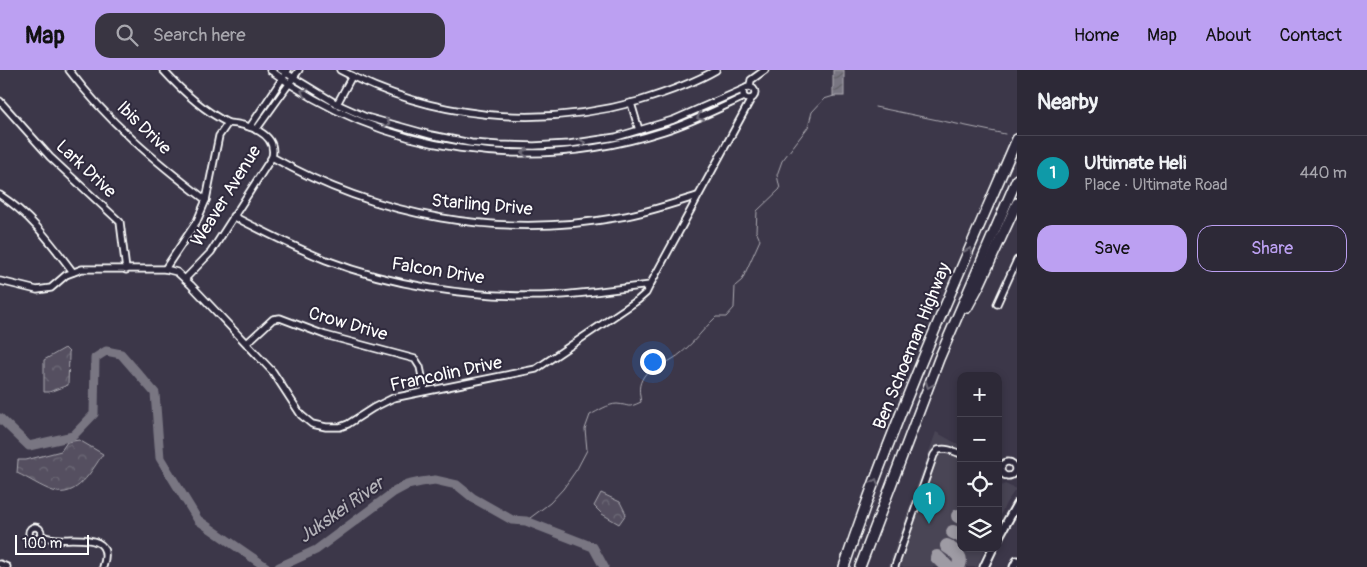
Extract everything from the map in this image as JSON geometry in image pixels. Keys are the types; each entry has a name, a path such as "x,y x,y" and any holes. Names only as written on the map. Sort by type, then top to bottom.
{"highway":[{"name":"Ben Schoeman Highway","path":"844,567 857,528 928,346 1017,139"},
{"name":"Ben Schoeman Highway","path":"860,567 939,359 1017,179"},
{"path":"939,359 980,284 1017,203"}],"main road":[{"path":"1002,531 1017,504"},
{"path":"984,567 991,552"},
{"path":"1014,567 1017,561"}],"street":[{"name":"Ibis Drive","path":"70,70 83,88 134,142 206,200"},
{"path":"163,70 200,107 228,123"},
{"path":"270,70 284,73 337,104 366,117 430,135 471,143 498,145 551,145 590,142 640,130 689,114 747,88 754,88 756,92 755,96 751,99 744,97 687,123 626,142 585,150 551,153 496,153 429,142 363,123 289,84 284,73"},
{"name":"Weaver Avenue","path":"253,128 299,70"},
{"path":"340,70 394,94 451,110 498,116 538,117 593,112 631,103 673,89 716,70"},
{"path":"744,97 743,92 751,80 765,70"},
{"name":"Weaver Avenue","path":"253,128 284,73"},
{"path":"337,104 352,76"},
{"name":"Francolin Drive","path":"0,281 30,289 46,289 73,272 101,269 165,269 177,272 273,372 301,415 312,424 318,426 340,427 393,398 536,369 638,300 646,293 751,99"},
{"name":"Lark Drive","path":"0,101 50,157 120,222 126,270"},
{"path":"631,103 640,130"},
{"path":"363,123 366,117"},
{"name":"Weaver Avenue","path":"165,269 197,221 206,200 219,136 228,123 253,128 270,140 274,146 272,157 212,252 185,279"},
{"path":"624,134 626,142"},
{"path":"429,142 430,135"},
{"path":"496,153 498,145"},
{"path":"551,145 551,153"},
{"name":"Starling Drive","path":"272,157 296,171 349,194 379,204 443,219 488,224 548,225 620,217 697,196"},
{"path":"0,195 25,213 73,272"},
{"name":"Falcon Drive","path":"233,216 288,244 341,266 402,282 445,290 513,296 541,296 650,285"},
{"path":"997,304 1017,260"},
{"name":"Crow Drive","path":"247,343 272,319 280,318 325,335 415,359 420,367 425,391"},
{"path":"895,566 934,455 938,450 943,449 957,453"},
{"path":"1002,467 1008,462 1012,462 1016,467 1010,475 1006,475 1002,472"},
{"path":"40,536 86,540 100,544 103,547 105,556 102,567"},
{"path":"0,564 7,567"}],"shaded area":[{"path":"936,432 957,444 957,552 983,552 977,567 888,567"},
{"path":"1005,484 1016,489 1002,512 1002,486"}],"green space":[{"path":"65,348 69,352 68,385 44,392 44,360"},
{"path":"79,440 103,454 83,482 69,491 53,491 17,473 18,460 26,460 61,451 67,442"},
{"path":"601,493 620,502 626,514 619,524 602,514 594,506"}],"water":[{"path":"833,70 844,70 844,96 833,96"}],"waterway":[{"path":"526,521 550,503 577,469 587,450 585,429 590,415 610,405 631,406 641,402 640,385 646,373 677,356 716,317 726,317 734,308 735,286 742,280 760,240 756,231 757,211 780,189 777,175 782,161 808,127 812,112 824,99 834,96"},
{"path":"875,107 1005,134"},
{"name":"Jukskei River","path":"0,418 29,446 73,436 94,414 95,358 106,351 121,354 155,393 160,458 198,520 266,567"},
{"name":"Jukskei River","path":"279,567 316,550 394,492 407,485 435,480 457,485 473,498 512,520 526,521 593,547 604,567"}],"taxiway":[{"path":"953,532 957,534"},
{"path":"947,546 959,556 959,565"},
{"path":"937,557 947,567"}],"place":[{"name":"Ultimate Heli","path":"929,524"}]}
